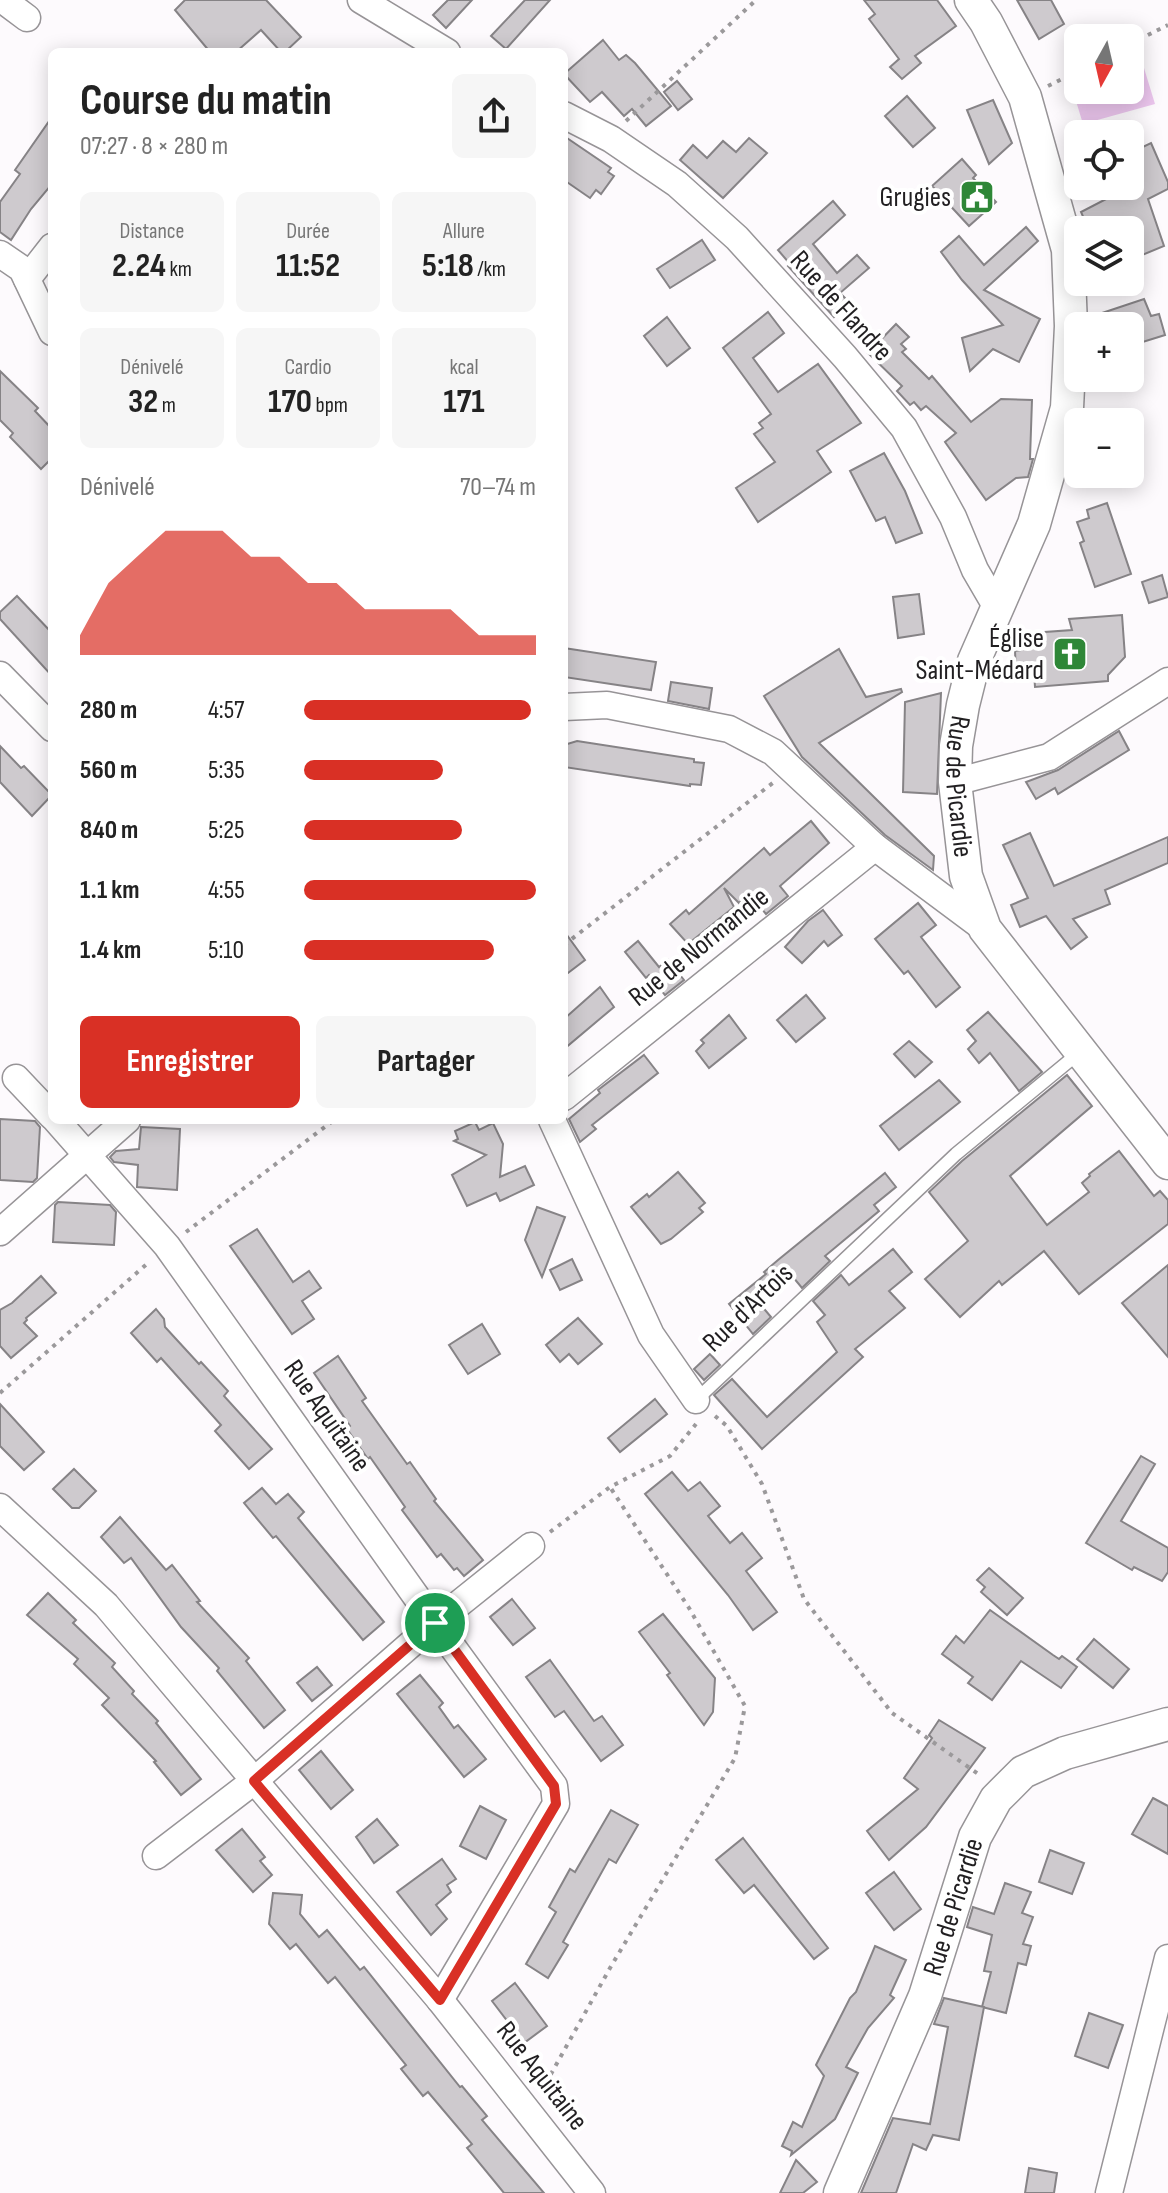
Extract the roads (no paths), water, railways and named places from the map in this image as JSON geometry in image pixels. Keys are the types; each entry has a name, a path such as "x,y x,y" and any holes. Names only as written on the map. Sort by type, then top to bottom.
{"street":[{"path":"3,0 27,18"},
{"path":"361,0 440,48"},
{"name":"Rue de Picardie","path":"971,0 986,22 1025,97 1068,250 1071,326 1067,408 1034,524 974,661 963,705 956,746 955,782 966,876 985,929 1168,1163"},
{"name":"Rue de Flandre","path":"568,117 608,138 677,184 737,238 855,369 904,428 953,517 975,570 996,606"},
{"path":"27,279 48,252"},
{"path":"0,254 22,269 48,324"},
{"path":"0,675 48,724"},
{"path":"955,782 1049,757 1168,681"},
{"path":"568,707 607,705 729,729 782,760 875,847 985,929"},
{"name":"Rue de Normandie","path":"568,1094 875,847"},
{"name":"Rue Aquitaine","path":"16,1078 48,1112"},
{"name":"Rue Aquitaine","path":"60,1124 167,1246 554,1786 556,1804 440,2000"},
{"path":"0,1232 122,1124"},
{"name":"Rue d'Artois","path":"554,1124 651,1335 702,1405"},
{"name":"Rue Aquitaine","path":"0,1507 106,1605 440,2000 592,2193"},
{"path":"156,1856 254,1781 435,1623 531,1546"},
{"name":"Rue de Picardie","path":"840,2193 925,1996 975,1837 996,1799 1023,1772 1065,1753 1168,1724"},
{"path":"1109,2193 1160,2015 1168,1958"}],"lane":[{"name":"Rue d'Artois","path":"702,1405 956,1154 1080,1052"}],"place":[{"name":"Grugies","path":"977,197"},
{"name":"Église Saint-Médard","path":"1070,654"}]}
